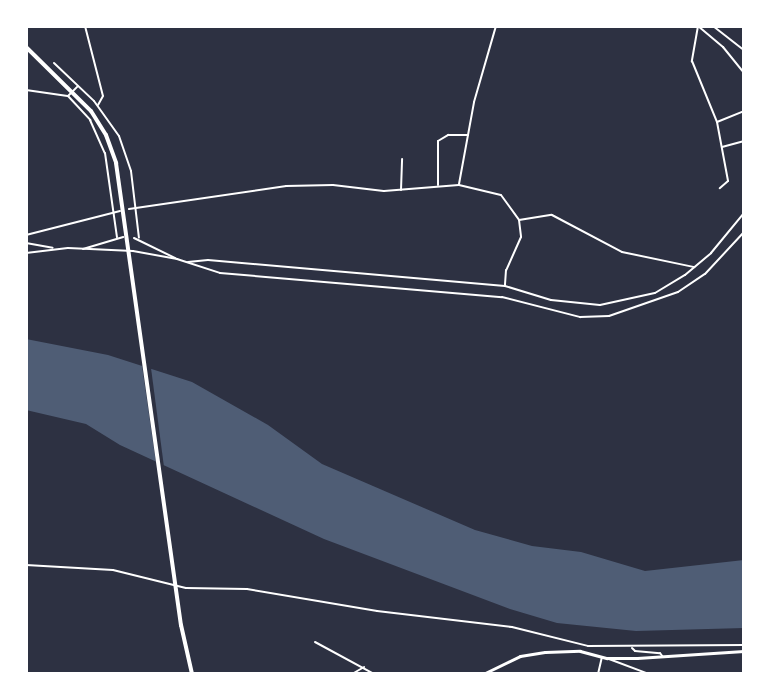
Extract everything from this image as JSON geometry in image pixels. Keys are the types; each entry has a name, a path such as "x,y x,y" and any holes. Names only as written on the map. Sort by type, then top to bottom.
{"main road":[{"path":"26,47 72,91 96,118 110,144 118,175 176,586 192,674"},
{"path":"483,674 520,656 545,652 580,651 607,658 663,657 744,651"}],"street":[{"path":"85,26 103,96 98,105"},
{"path":"458,185 468,135 496,26"},
{"path":"698,26 723,47 744,73"},
{"path":"698,26 693,70 717,122 728,181 727,186 720,188"},
{"path":"713,26 744,50"},
{"path":"54,63 98,105 116,132 129,163 137,209 138,238"},
{"path":"68,96 78,86"},
{"path":"26,90 68,96 84,111 102,139 117,237"},
{"path":"717,122 744,111"},
{"path":"112,134 116,132"},
{"path":"438,185 438,141 448,135 468,135"},
{"path":"721,147 744,141"},
{"path":"401,190 402,159"},
{"path":"129,210 286,186 312,184 401,190 438,185 458,185 501,195 519,220 521,237 506,270 505,286"},
{"path":"26,235 120,211"},
{"path":"186,262 208,260 505,286 567,303 614,304 656,293 711,253 744,212"},
{"path":"519,220 552,215 622,252 694,266"},
{"path":"26,243 56,248 129,251 177,259 220,273 502,297 568,316 600,317 678,292 705,274 744,232"},
{"path":"80,249 117,237 123,237"},
{"path":"134,238 138,238 177,259"},
{"path":"26,253 56,248"},
{"path":"26,565 113,570 176,586 247,588 377,610 512,627 588,646 632,648 744,645"},
{"path":"315,642 374,674"},
{"path":"632,648 635,651 660,653 663,657"},
{"path":"598,674 602,657"},
{"path":"607,658 646,673"},
{"path":"352,674 364,667"}],"water":[{"path":"26,339 108,355 192,382 268,425 322,464 475,530 532,546 581,552 645,571 744,560 744,628 636,631 557,623 510,609 324,539 120,445 86,424 26,410"}],"pier":[{"path":"142,366 151,368 164,467 156,463"}]}
